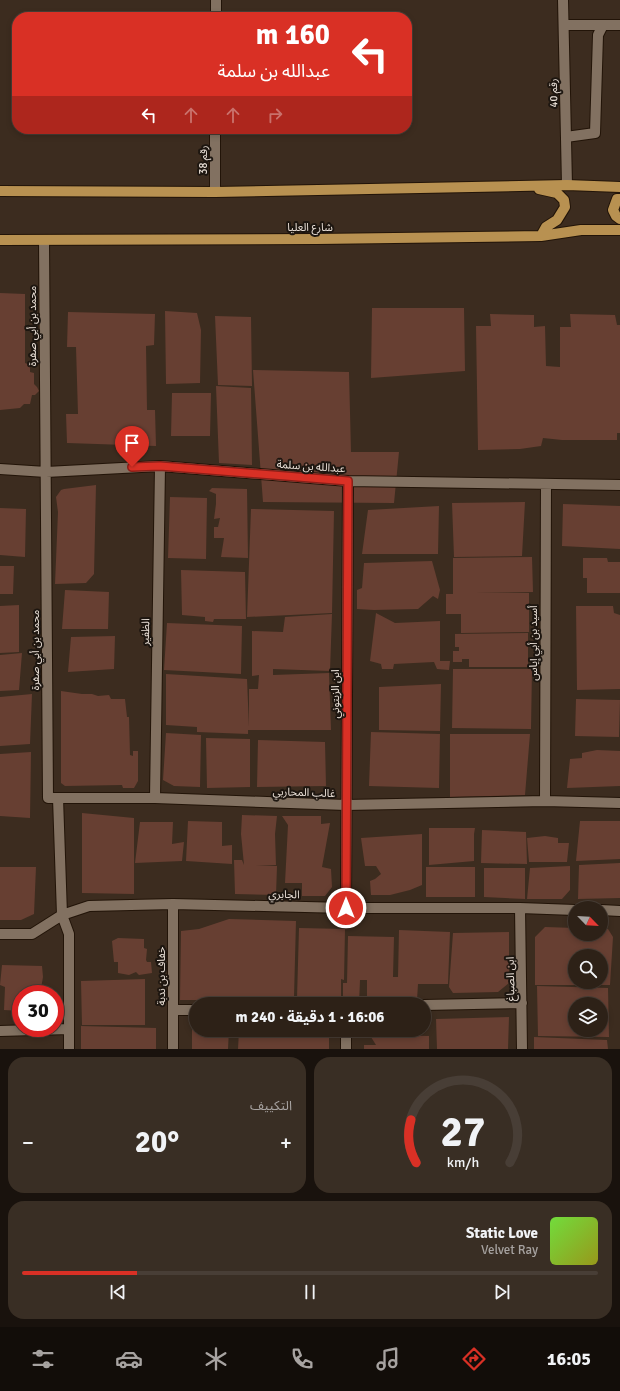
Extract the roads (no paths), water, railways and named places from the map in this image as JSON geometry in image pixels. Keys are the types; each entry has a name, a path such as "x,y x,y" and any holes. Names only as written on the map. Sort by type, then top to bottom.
{"main road":[{"path":"0,191 215,192 567,185 620,187"},
{"path":"517,186 557,193 564,200 565,207 557,220 546,227 541,236"},
{"path":"620,199 617,200 613,210 616,216 620,219"},
{"name":"شارع العليا","path":"0,240 317,240 541,236 581,230 620,230"}],"street":[{"path":"216,0 216,12"},
{"name":"رقم 40","path":"563,0 567,185"},
{"path":"564,25 620,25"},
{"path":"566,137 595,133 598,34 603,25"},
{"name":"رقم 38","path":"215,134 215,192"},
{"name":"محمد بن أبي صفرة","path":"44,240 48,798 58,798"},
{"name":"عبدالله بن سلمة","path":"0,469 46,472 160,466 348,481 620,486"},
{"name":"الظفير","path":"155,798 160,466"},
{"name":"ابن الزيتوني","path":"346,908 348,481"},
{"name":"أسيد بن أبي إياس","path":"545,801 546,485"},
{"path":"58,798 62,914 69,934 69,1049"},
{"name":"غالب المحاربي","path":"58,798 155,798 346,805 545,801 620,803"},
{"name":"الجابري","path":"0,934 32,934 62,914 89,906 173,904 346,908 520,908 568,910"},
{"name":"خفاف بن ندبة","path":"173,904 173,1049"},
{"name":"ابن الصباغ","path":"520,908 522,1049"},
{"path":"608,910 620,911"},
{"path":"431,1005 522,1003"},
{"path":"173,1010 189,1010"},
{"path":"0,1031 69,1029"},
{"path":"346,1037 346,1049"}]}
